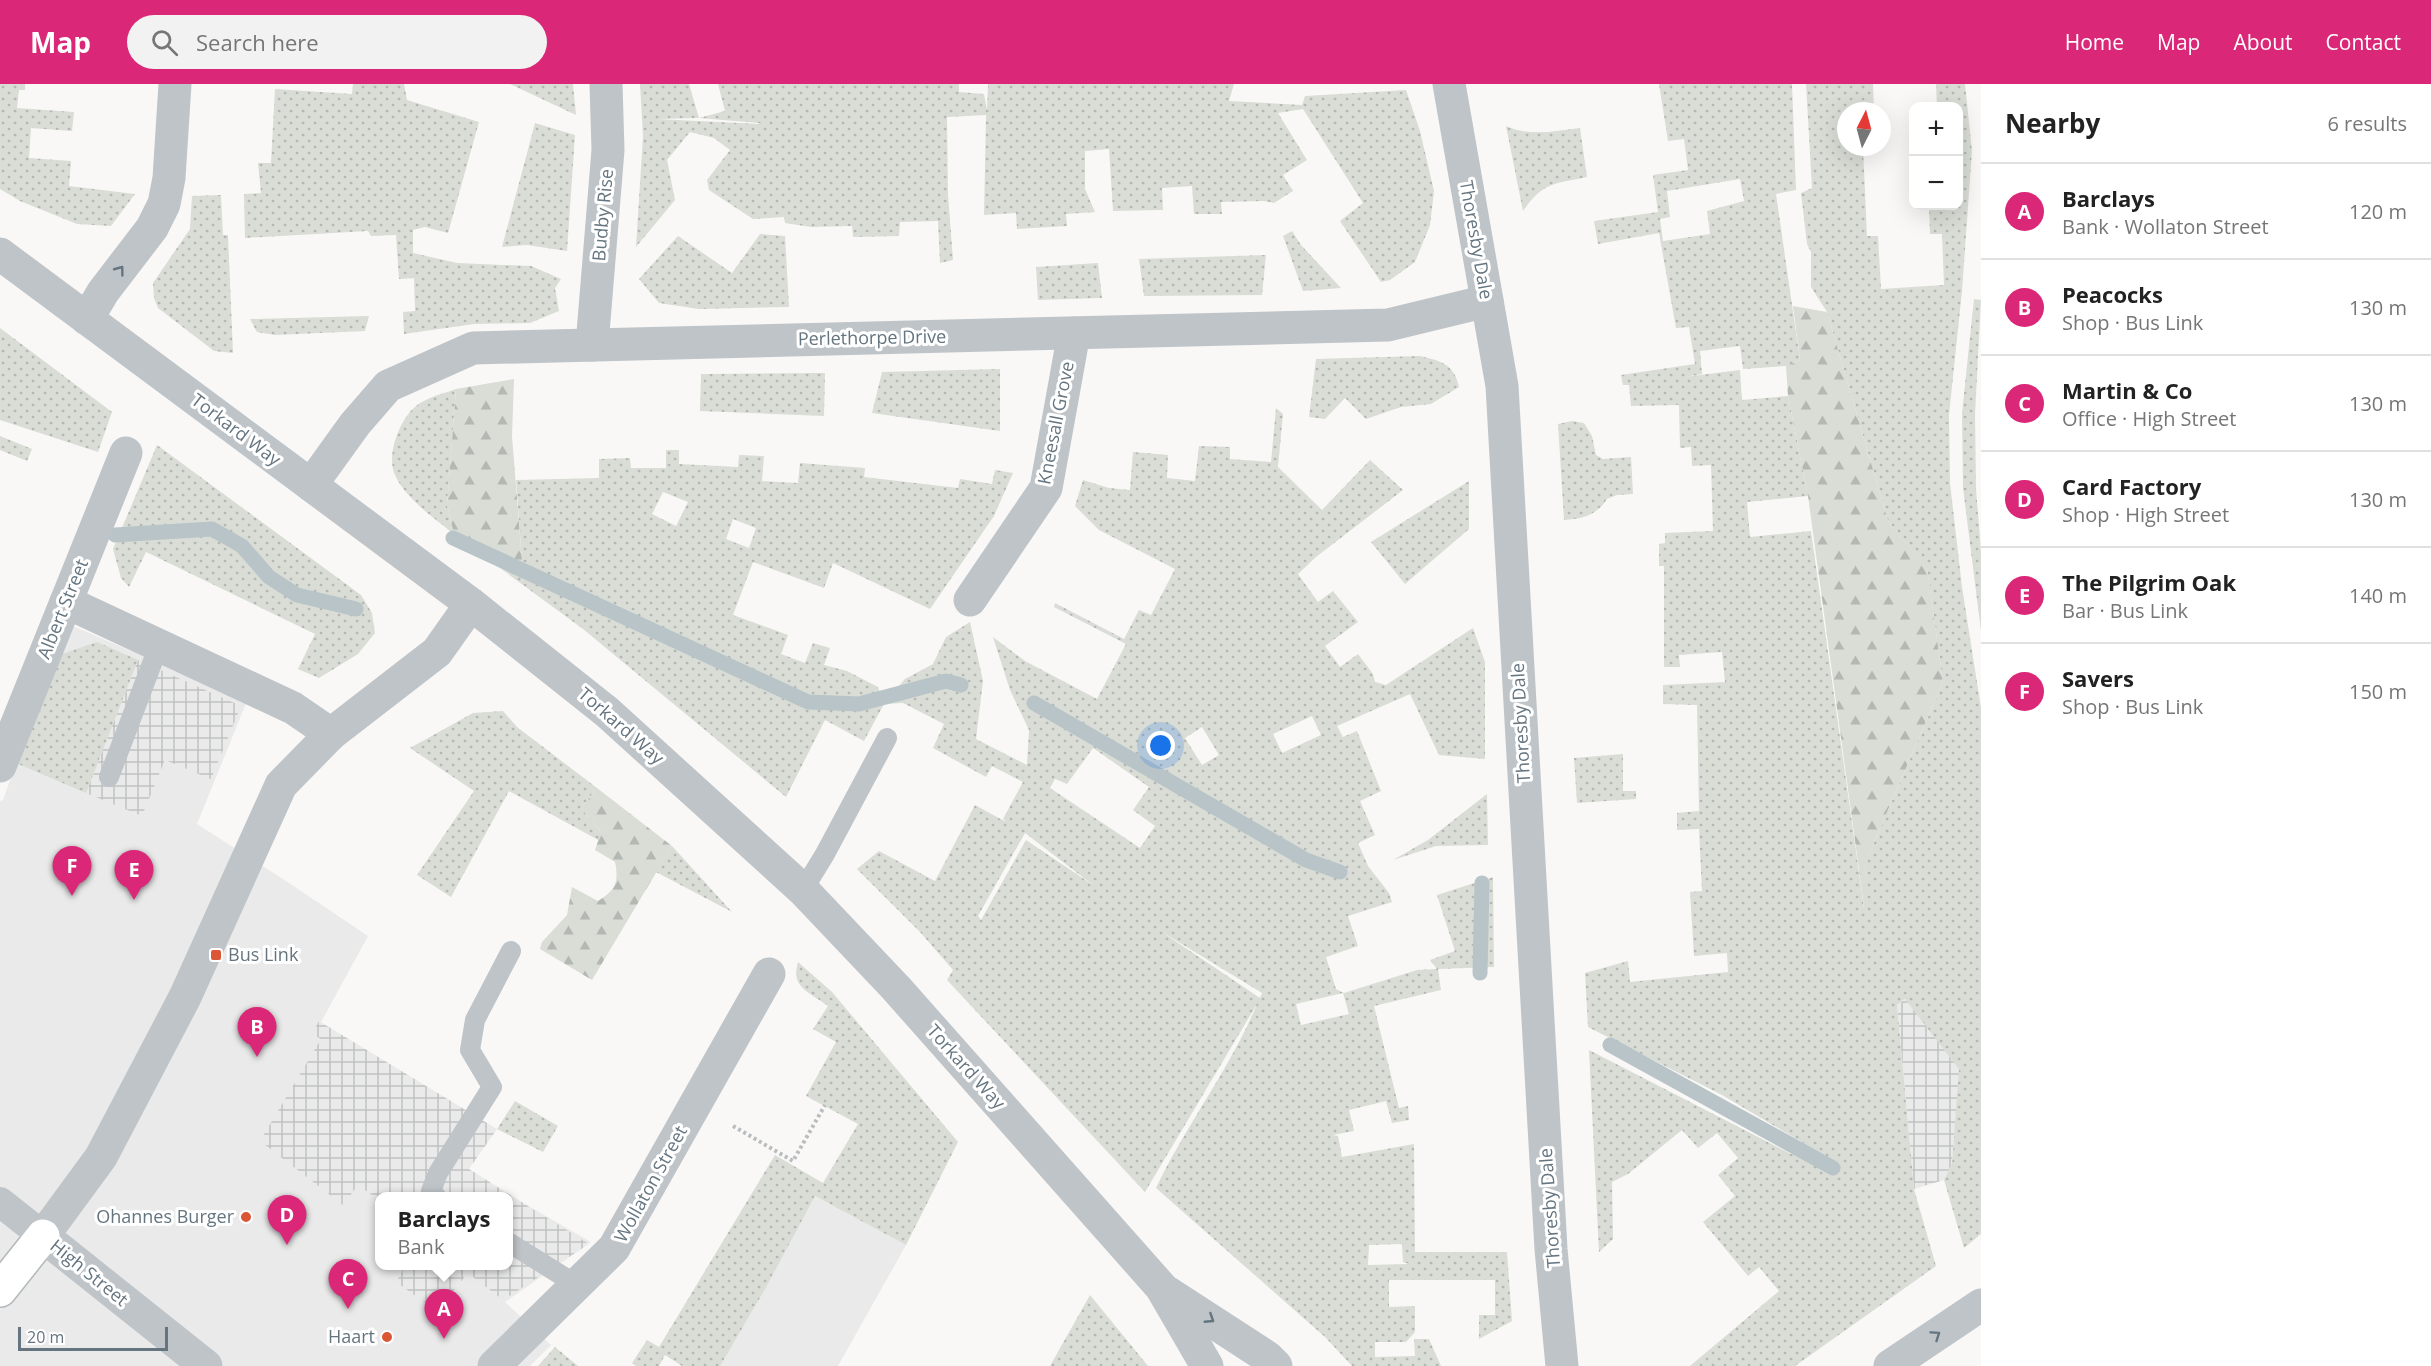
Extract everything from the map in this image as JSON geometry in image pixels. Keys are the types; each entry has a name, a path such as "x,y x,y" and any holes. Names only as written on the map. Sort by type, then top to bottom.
{"main road":[{"path":"0,1290 43,1236"}],"street":[{"path":"87,319 103,292 152,228 164,204 169,178 175,84"},
{"name":"Budby Rise","path":"592,345 608,150 606,84"},
{"name":"Thoresby Dale","path":"1449,84 1502,386 1551,1250 1562,1366"},
{"name":"Torkard Way","path":"0,254 471,604 608,712 803,890 896,988 1161,1287"},
{"name":"Perlethorpe Drive","path":"311,485 355,424 388,386 473,348 1388,325 1487,302"},
{"name":"Kneesall Grove","path":"970,600 1046,488 1074,333"},
{"name":"Albert Street","path":"0,766 126,453"},
{"path":"66,602 293,708 331,734"},
{"path":"43,1236 101,1158 185,997 281,785 331,734 437,652 471,604"},
{"name":"Wollaton Street","path":"494,1366 614,1248 769,974"},
{"name":"High Street","path":"0,1202 206,1366"},
{"path":"1161,1287 1207,1366"},
{"path":"1161,1287 1267,1357 1276,1366"},
{"path":"1890,1366 1981,1305"}],"lane":[{"path":"109,777 159,645"},
{"path":"803,890 825,854 887,738"},
{"path":"432,1192 438,1173 492,1087 470,1050 475,1020 511,951"},
{"path":"513,1245 577,1285"}],"path":[{"path":"696,1104 793,1161 825,1105"}],"shaded area":[{"path":"66,623 247,701 197,824 368,936 320,1024 466,1170 504,1192 375,1192 375,1270 513,1270 513,1197 591,1242 505,1302 551,1345 530,1366 0,1366 0,801 3,800"},
{"path":"138,660 241,706 211,779 165,760 142,816 86,793"},
{"path":"1906,999 1960,1069 1952,1164 1944,1180 1914,1189 1897,1005"},
{"path":"319,1021 497,1129 469,1169 506,1192 375,1192 375,1197 358,1185 343,1205 260,1141 321,1039 312,1034"},
{"path":"513,1196 589,1244 503,1300 468,1273 437,1311 396,1282 403,1270 513,1270"},
{"path":"815,1196 906,1245 838,1366 716,1366"}],"green space":[{"path":"0,84 25,84 25,90 19,90 17,108 74,112 72,131 31,128 29,158 71,161 69,186 135,194 111,226 77,224 20,201 0,189"},
{"path":"353,84 404,84 407,100 479,122 448,233 425,227 413,230 413,253 457,263 531,266 561,279 555,288 559,311 530,323 474,324 404,334 403,312 415,311 414,278 399,279 396,235 371,236 368,231 245,238 244,194 261,193 258,163 271,163 275,89 352,94"},
{"path":"510,84 573,84 576,115"},
{"path":"640,84 689,84 699,118 725,111 718,84 959,84 959,92 984,94 987,110 988,84 1234,84 1229,101 1302,105 1305,96 1406,90 1420,131 1434,191 1430,225 1415,262 1390,280 1381,282 1340,221 1363,203 1303,109 1278,113 1307,160 1283,175 1293,191 1274,203 1264,201 1221,202 1222,214 1194,214 1192,186 1162,188 1163,210 1113,211 1109,149 1085,151 1085,189 1095,212 1066,214 1067,226 1017,229 1016,213 984,215 986,115 947,117 948,194 953,260 940,263 938,221 900,222 899,236 853,237 852,226 811,227 785,223 784,217 753,219 709,190 707,180 730,150 714,138 690,132 667,160 675,200 636,247 643,136","holes":["699,118 760,124 657,119"]},
{"path":"1659,84 1792,84 1796,190 1776,194 1800,360 1786,366 1743,369 1740,346 1700,351 1702,374 1684,377 1740,370 1742,400 1788,396 1808,496 1747,502 1750,537 1811,531 1864,908 1866,861 1943,682 1927,568 1888,521 1827,312 1811,287 1811,252 1807,244 1801,193 1812,188 1806,84 1873,84 1874,102 1837,102 1837,156 1863,156 1867,236 1878,236 1881,289 1944,285 1942,234 1930,234 1929,210 1963,210 1963,102 1937,102 1936,84 1965,84 1972,151 1962,291 1949,415 1950,483 1962,587 1981,708 1981,1234 1964,1248 1944,1180 1952,1164 1959,1069 1905,999 1897,1005 1914,1189 1936,1266 1795,1366 1690,1366 1779,1291 1759,1267 1748,1276 1703,1222 1735,1196 1718,1175 1738,1158 1717,1133 1698,1148 1682,1130 1628,1174 1612,1182 1613,1239 1599,1252 1589,1050 1791,1154 1805,1144 1722,1095 1588,1027 1585,973 1628,961 1630,982 1728,972 1727,953 1694,956 1690,892 1702,891 1699,829 1677,830 1677,813 1699,811 1697,705 1663,704 1663,685 1725,682 1722,652 1679,655 1680,667 1664,667 1664,566 1659,566 1659,544 1665,543 1665,533 1713,531 1711,465 1692,466 1691,447 1680,448 1679,405 1631,406 1629,385 1623,385 1621,375 1695,364 1689,327 1676,328 1659,233 1598,244 1594,221 1658,212 1653,175 1688,170 1684,139 1668,141","holes":["1740,179 1744,201 1707,211 1710,234 1663,241 1660,219 1670,217 1667,191"]},
{"path":"535,123 575,135 567,251 527,245 502,247"},
{"path":"1506,126 1533,132 1580,128 1587,177 1558,183 1543,189 1523,211"},
{"path":"221,195 223,235 228,235 233,353 214,351 158,308 154,298 153,283 190,229 192,196"},
{"path":"1292,231 1301,245 1341,288 1303,291 1283,236"},
{"path":"760,234 785,236 789,307 699,309 659,303 639,279 678,236 732,273"},
{"path":"1266,255 1262,295 1144,296 1139,259"},
{"path":"1098,263 1102,298 1038,300 1036,267"},
{"path":"1974,299 1981,300 1975,414 1976,489 1981,551 1981,631 1963,488 1962,413"},
{"path":"1793,306 1827,312 1888,521 1927,567 1943,682 1866,861 1865,914 1808,496 1788,396 1786,366 1800,360"},
{"path":"369,316 365,331 275,335 257,332 250,319"},
{"path":"0,328 112,412 98,452 0,420"},
{"path":"1420,356 1445,364 1454,373 1459,387 1431,404 1401,407 1366,419 1345,398 1325,419 1309,417 1316,359"},
{"path":"1000,369 1000,431 872,413 882,372"},
{"path":"825,373 824,416 700,411 701,374"},
{"path":"514,379 512,436 522,561 500,568 454,534 447,505 456,389"},
{"path":"456,389 447,505 454,534 421,508 406,492 395,475 392,456 397,434 415,407 430,398"},
{"path":"1276,408 1283,414 1278,467 1322,510 1370,460 1403,490 1316,557 1298,574 1318,602 1333,591 1358,622 1325,646 1340,667 1358,654 1373,674 1375,682 1386,685 1473,628 1485,662 1485,759 1439,755 1410,694 1337,726 1343,737 1357,731 1381,791 1360,801 1375,835 1358,843 1368,866 1389,893 1392,902 1348,916 1358,946 1326,957 1336,989 1344,993 1417,970 1437,969 1430,960 1455,951 1437,895 1493,877 1494,967 1438,969 1441,990 1374,1006 1399,1108 1408,1106 1409,1120 1392,1123 1386,1101 1349,1110 1354,1131 1333,1135 1338,1136 1342,1157 1414,1144 1415,1252 1507,1252 1512,1321 1479,1339 1479,1315 1495,1315 1495,1280 1389,1280 1389,1307 1415,1306 1415,1332 1406,1342 1375,1342 1375,1357 1415,1356 1414,1339 1429,1339 1441,1366 1352,1366 1325,1337 1156,1188 1234,1051 1257,1004 1145,1192 947,980 953,970 920,932 857,869 879,851 935,881 975,805 1006,822 1003,819 1023,782 992,766 986,777 933,748 944,724 903,703 884,704 864,741 825,720 786,797 583,629 500,568 522,561 516,480 599,478 599,459 630,458 631,468 666,468 666,450 679,450 679,464 738,467 739,455 764,456 762,481 798,483 800,463 865,468 864,477 958,488 960,479 992,484 995,470 1013,473 994,516 930,609 833,563 824,588 753,562 733,615 788,635 781,654 805,663 813,643 830,648 824,665 847,671 878,687 884,703 905,679 933,664 946,637 970,622 983,681 976,739 1027,765 1029,730 1010,690 993,637 1025,661 1097,699 1126,644 1054,607 1055,603 1124,639 1139,610 1151,615 1175,569 1099,530 1075,506 1083,480 1109,488 1130,490 1133,452 1168,455 1167,478 1195,481 1199,446 1230,447 1230,459 1271,462","holes":["663,492 688,502 676,526 652,514","733,519 756,528 749,548 726,539","1312,716 1321,735 1282,753 1273,734","1202,727 1219,755 1202,765 1185,738","1093,748 1149,787 1133,810 1155,826 1140,848 1050,788 1055,779 1067,784","1025,833 1093,885 1026,840 981,920 978,916","1162,932 1262,993 1260,998","1343,993 1349,1014 1301,1025 1296,1004","1402,1244 1403,1262 1409,1264 1368,1265 1369,1245"]},
{"path":"1572,421 1584,423 1592,436 1596,455 1603,459 1631,457 1633,494 1617,495 1607,499 1599,509 1588,515 1564,520 1558,424"},
{"path":"0,436 32,449 27,461 0,450"},
{"path":"157,445 361,595 372,613 375,633 358,654 319,678 298,669 315,634 146,552 129,587 121,578 113,549"},
{"path":"1469,481 1469,529 1405,584 1371,542"},
{"path":"97,642 138,660 86,793 16,763 50,658"},
{"path":"503,711 517,727 597,788 581,808 601,832 600,841 509,791 451,897 417,875 474,791 410,748 473,713"},
{"path":"1623,754 1623,791 1636,791 1636,799 1577,803 1574,758"},
{"path":"597,788 672,846 592,980 540,949 542,942 567,915 572,887 598,901 615,885 617,875 615,862 595,850 601,832 581,808"},
{"path":"1487,794 1488,845 1436,846 1393,860 1428,840"},
{"path":"672,846 732,912 656,872"},
{"path":"798,962 832,992 958,1142 906,1245 815,1196 720,1366 682,1366 665,1355 659,1366 636,1366 632,1363 647,1340 659,1347 775,1155 823,1183 858,1124 806,1096 836,1042 813,1029 828,1006 799,984 796,971"},
{"path":"515,1101 558,1126 543,1152 497,1129"},
{"path":"1090,1295 1148,1366 1050,1366"},
{"path":"555,1347 578,1366 538,1366"}],"waterway":[{"path":"115,535 212,529 242,546 269,577 297,595 356,609"},
{"path":"453,538 808,702 859,704 946,681 961,685"},
{"path":"1034,703 1306,860 1340,872"},
{"path":"1480,973 1482,883"},
{"path":"1610,1045 1833,1168"}],"place":[{"name":"Savers","path":"72,896"},
{"name":"The Pilgrim Oak","path":"134,900"},
{"name":"Bus Link","path":"216,955"},
{"name":"Peacocks","path":"257,1057"},
{"name":"Ohannes Burger","path":"246,1217"},
{"name":"Card Factory","path":"287,1245"},
{"name":"Martin & Co","path":"348,1309"},
{"name":"Haart","path":"387,1337"},
{"name":"Barclays","path":"444,1339"}]}
